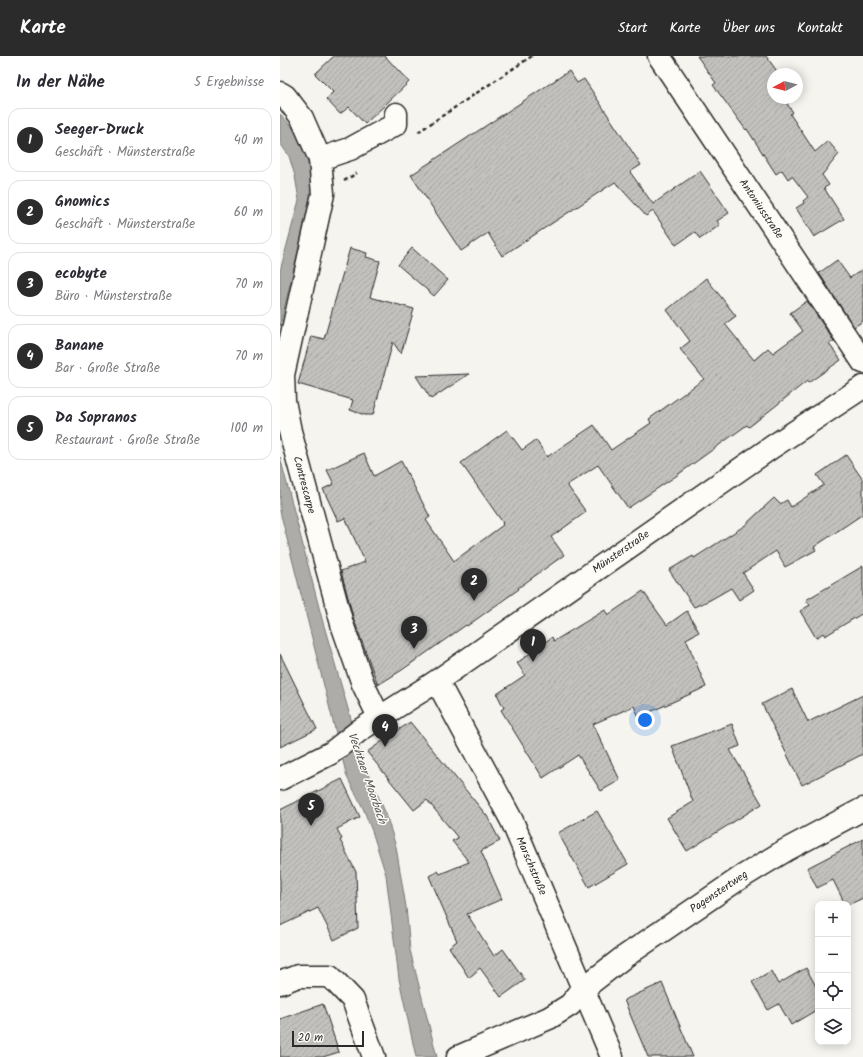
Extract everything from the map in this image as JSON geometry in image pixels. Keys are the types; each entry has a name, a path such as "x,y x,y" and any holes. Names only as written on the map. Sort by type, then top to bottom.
{"street":[{"name":"Antoniusstraße","path":"659,56 863,362"},
{"name":"Contrescarpe","path":"280,93 285,96 302,118 320,159 323,194 282,375 284,401 290,431 342,624 363,684 379,717"},
{"path":"320,159 350,150 396,124 396,114"},
{"name":"Münsterstraße","path":"280,779 330,752 379,717 437,681 766,452 863,387"},
{"name":"Marschstraße","path":"437,681 512,822 584,988 612,1057"},
{"name":"Pagenstertweg","path":"458,1057 549,1018 570,1005 584,988 624,957 740,878 786,850 863,809"},
{"path":"280,982 298,976 330,976 353,1000 374,1057"}],"path":[{"path":"415,134 532,56"},
{"path":"323,194 362,169"}],"water":[{"path":"280,114 293,128 303,146 311,175 310,198 280,326 280,271 299,200 295,176 289,156 280,143"},
{"name":"Vechtaer Moorbach","path":"280,457 322,619 364,764 386,814 396,847 406,907 410,950 437,1057 416,1057 399,979 386,875 363,808 347,777 280,511"}],"building":[{"path":"334,56 385,56 409,82 365,124 349,107 340,114 326,99 333,92 315,74"},
{"path":"697,56 766,56 775,68 767,68 767,104 787,104 793,112 790,114 815,152 828,141 839,154 822,175 829,185 824,188 844,219 814,237 796,208 804,203 803,201 808,197 792,176 788,179 782,170 776,174 747,129 746,130 713,85 716,83"},
{"path":"569,71 577,83 584,79 641,165 630,172 653,204 700,171 729,213 717,221 720,225 700,239 695,232 676,245 653,211 646,216 615,182 502,256 488,233 461,251 411,175"},
{"path":"350,248 367,253 366,257 380,261 370,297 414,309 401,354 393,342 373,415 365,415 350,410 353,400 298,384 311,336 324,339"},
{"path":"412,248 448,280 434,296 398,265"},
{"path":"837,260 850,278 863,269 863,321 854,327 819,273"},
{"path":"706,278 736,316 725,324 754,360 768,348 773,353 803,331 790,313 807,301 834,341 829,344 841,360 808,383 807,381 749,427 747,425 676,476 628,508 598,465 567,485 586,512 551,537 564,555 467,626 466,625 378,685 354,620 341,571 365,562 345,518 338,521 323,489 334,484 327,470 364,453 374,476 401,461 430,517 426,520 454,561 503,525 461,463 507,430 522,450 536,440 547,457 594,425 611,450 651,423 649,419 704,379 680,349 690,341 667,310"},
{"path":"469,374 431,399 416,376"},
{"path":"846,455 863,480 863,514 814,547 816,550 785,567 776,551 743,573 754,590 739,600 731,588 694,607 669,570 693,556 694,558 744,526 774,498 780,504 787,500 791,507 824,485 817,475"},
{"path":"863,566 863,613 825,636 823,633 816,638 800,611 810,605 806,600"},
{"path":"643,591 667,625 687,611 699,632 686,639 706,687 639,717 634,706 593,724 620,780 601,791 578,755 543,778 501,710 504,708 497,694 525,675 517,663 552,637 554,641 605,610 608,615"},
{"path":"280,654 317,729 280,747"},
{"path":"792,689 808,722 863,695 863,754 802,785 762,704"},
{"path":"410,722 487,816 500,841 481,851 502,899 467,914 494,956 503,949 525,980 501,997 480,968 469,978 449,947 457,941 429,876 438,871 440,874 469,862 452,841 458,838 427,800 414,810 367,752"},
{"path":"732,724 740,746 730,750 762,804 687,851 667,818 693,802 672,746"},
{"path":"342,779 360,817 337,829 342,839 340,840 356,872 358,928 334,940 318,908 280,926 280,810"},
{"path":"597,811 628,864 589,887 558,833"},
{"path":"863,839 863,898 851,904 851,901 844,901 833,880 817,888 807,868"},
{"path":"806,968 815,984 815,1011 791,1025 779,1004 768,1010 752,982 771,971 778,984"},
{"path":"662,983 693,1057 648,1057 624,1000"},
{"path":"323,1004 339,1052 323,1057 280,1057 280,1019"}],"place":[{"name":"Gnomics","path":"474,601"},
{"name":"ecobyte","path":"414,649"},
{"name":"Seeger-Druck","path":"533,662"},
{"name":"Banane","path":"385,747"},
{"name":"Da Sopranos","path":"311,826"}]}
